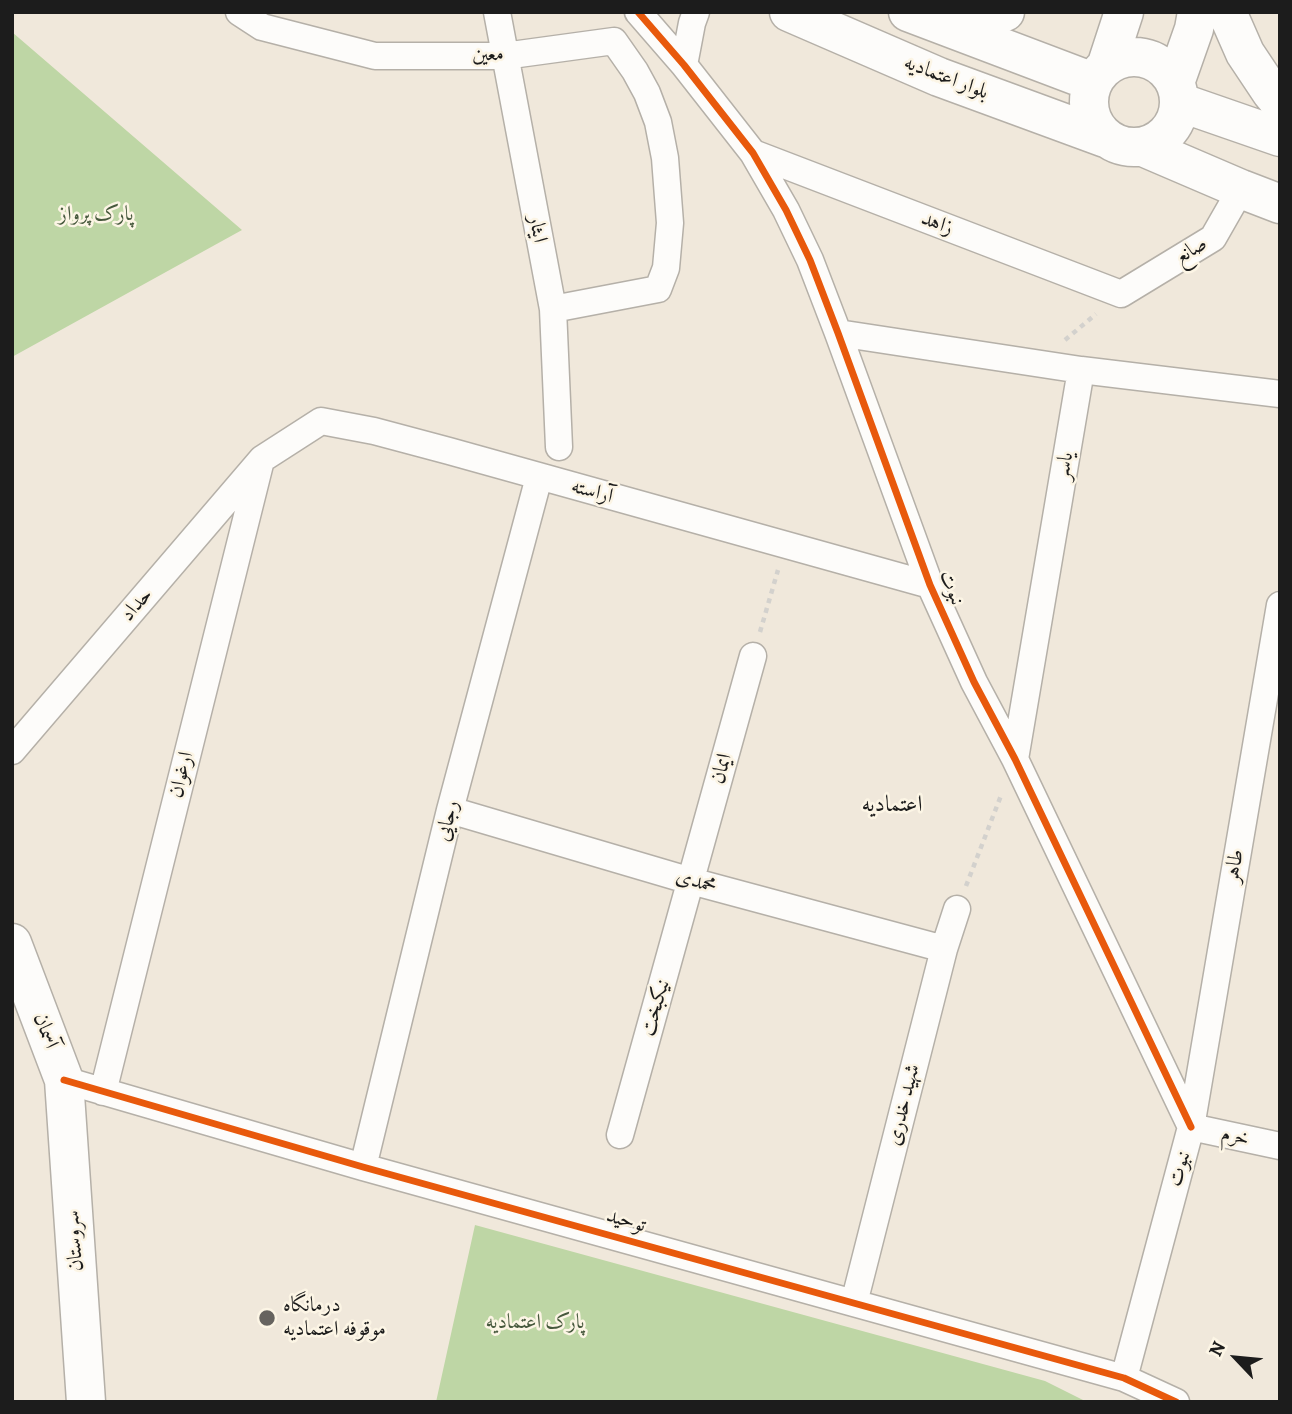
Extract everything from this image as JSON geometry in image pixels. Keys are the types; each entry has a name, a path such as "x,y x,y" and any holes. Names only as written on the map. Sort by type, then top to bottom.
{"street":[{"name":"معین","path":"239,12 262,27 375,56 504,56 657,35"},
{"name":"ایثار","path":"497,12 553,309 559,447"},
{"name":"نبوت","path":"638,12 684,65 752,153 792,222 838,333 930,585 974,682 1015,759 1191,1127 1124,1378"},
{"path":"684,65 696,12"},
{"name":"بلوار اعتمادیه","path":"789,12 939,77 1105,138"},
{"path":"908,12 1099,75"},
{"path":"916,12 947,18 994,16 1005,12"},
{"path":"1124,12 1088,102 1093,122 1105,138 1123,146 1143,147 1280,204"},
{"path":"1143,147 1162,138 1174,122 1177,93 1197,12"},
{"path":"1227,12 1245,53 1280,103"},
{"path":"553,309 658,289 666,268 670,223 665,158 658,122 647,93 614,41"},
{"path":"1099,75 1124,58 1144,58 1162,67 1177,93 1280,137"},
{"name":"زاهد","path":"752,153 1121,294"},
{"name":"صانع","path":"1121,294 1213,239 1241,189"},
{"path":"838,333 1081,370 1280,394"},
{"name":"یاسر","path":"1015,759 1081,370"},
{"name":"آراسته","path":"262,459 321,421 374,430 930,585"},
{"name":"حداد","path":"12,751 262,459"},
{"name":"ارغوان","path":"103,1091 262,459"},
{"name":"رجایی","path":"362,1167 450,810 539,477"},
{"name":"طاهر","path":"1191,1127 1280,605"},
{"name":"ایمان","path":"691,881 753,656"},
{"name":"محمدی","path":"450,810 691,881 944,950"},
{"name":"نیکبخت","path":"620,1135 691,881"},
{"name":"شهید خدری","path":"854,1303 944,950 957,909"},
{"name":"آسمان","path":"12,943 64,1080"},
{"name":"توحید","path":"64,1080 362,1167 1124,1378 1176,1402"},
{"name":"سروستان","path":"64,1080 86,1402"},
{"name":"خرم","path":"1191,1127 1280,1146"}],"path":[{"path":"1038,363 1121,294"},
{"path":"753,656 784,545"},
{"path":"957,909 1015,759"}],"green space":[{"name":"پارک پرواز","path":"12,32 242,230 12,357"},
{"name":"پارک اعتمادیه","path":"475,1225 1045,1381 1087,1402 436,1402"}],"cycle path":[{"path":"638,12 684,65 753,153 786,210 810,260 930,585 974,682 1015,759 1191,1127"},
{"path":"64,1080 363,1167 1124,1378 1176,1402"}],"place":[{"name":"درمانگاه موقوفه اعتمادیه","path":"267,1318"}],"district":[{"name":"اعتمادیه","path":"892,805"}]}
